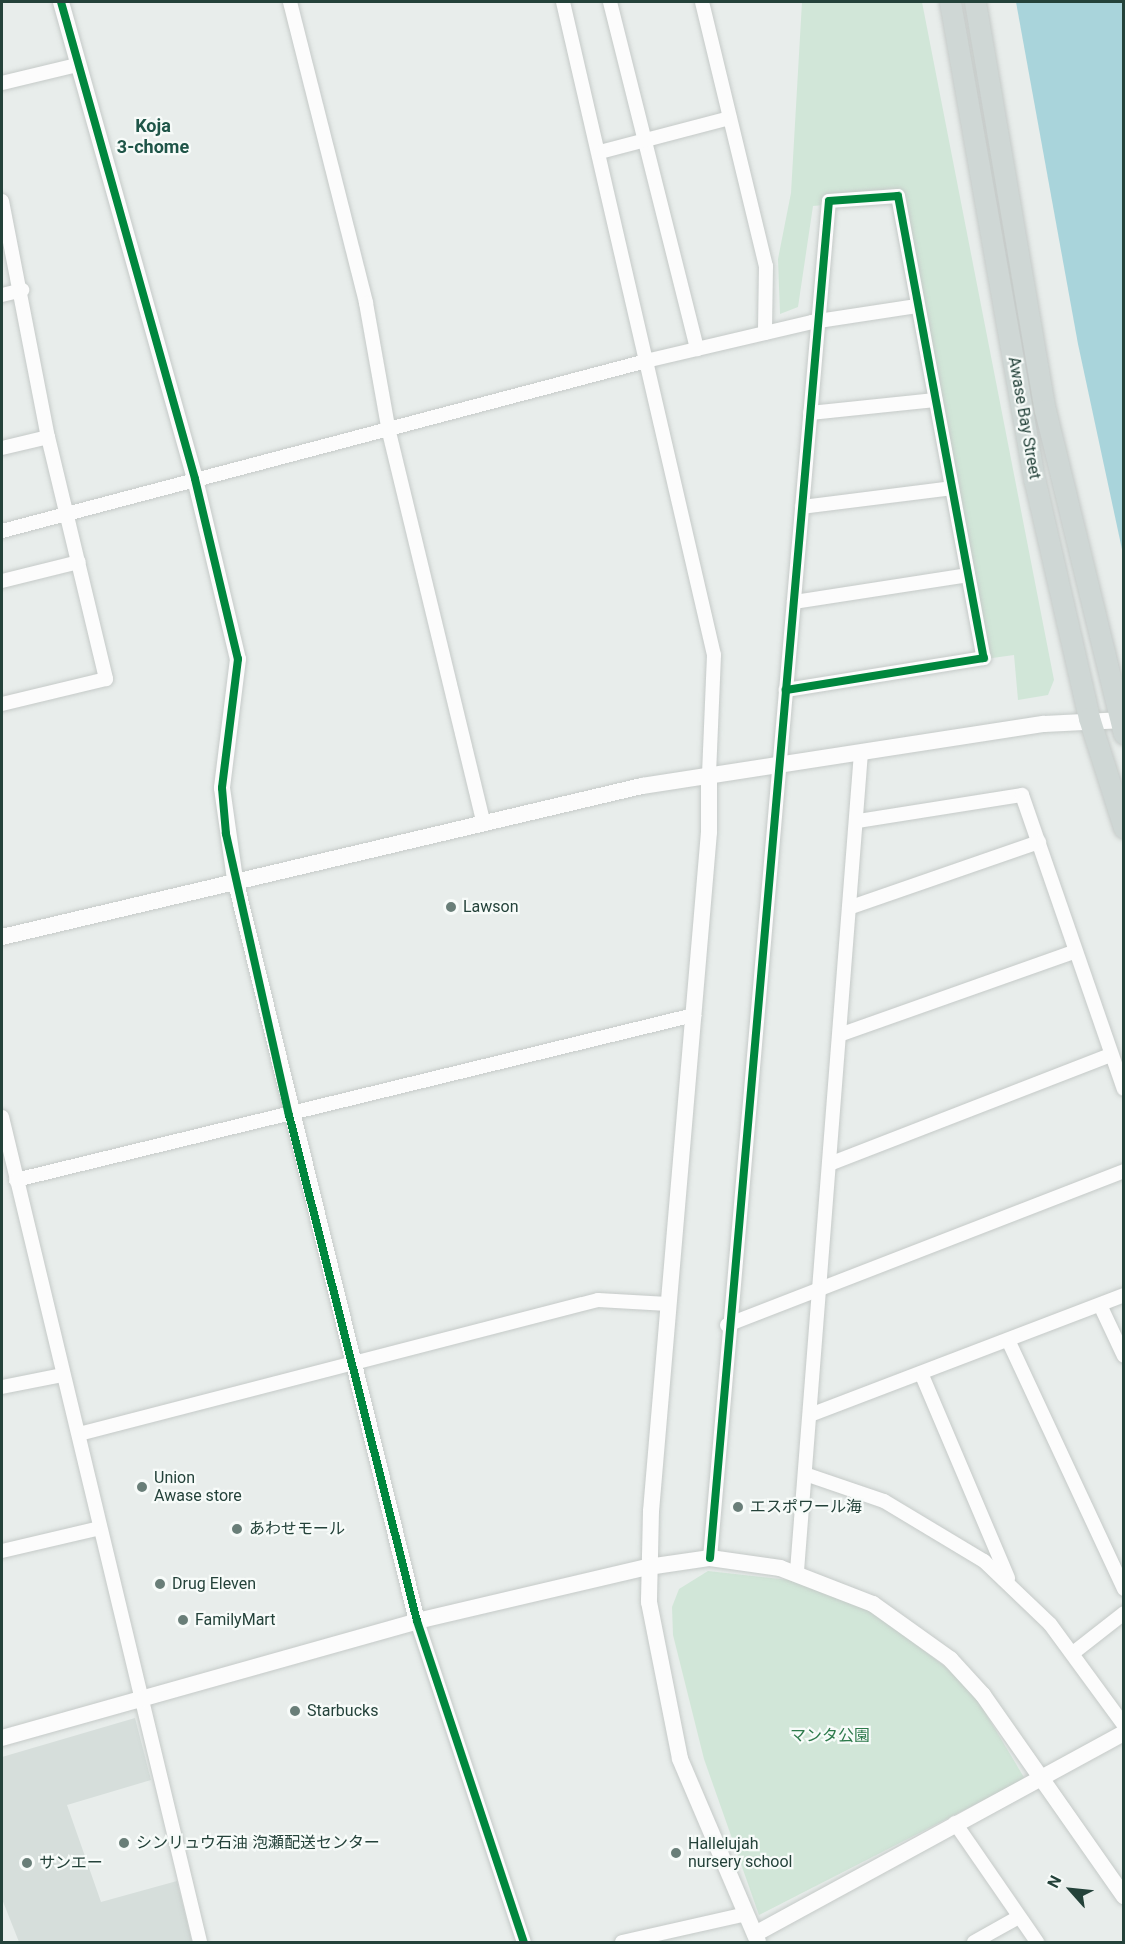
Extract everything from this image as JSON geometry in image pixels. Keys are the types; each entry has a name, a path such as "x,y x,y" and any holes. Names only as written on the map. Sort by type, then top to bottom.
{"main road":[{"name":"Awase Bay Street","path":"950,2 1035,482 1089,718 1124,828"},
{"name":"Awase Bay Street","path":"975,2 1046,410 1121,715"}],"street":[{"path":"61,2 195,479 238,659 222,788 234,879 288,1114 354,1366 417,1621 524,1942"},
{"path":"290,2 366,303 389,432 483,821"},
{"path":"563,2 650,360 714,655 709,775 693,1015 648,1567 660,1676 680,1759 757,1938 955,1823 1124,1733"},
{"path":"610,2 697,349"},
{"path":"702,2 766,266 765,333"},
{"path":"2,84 77,65"},
{"path":"600,153 730,118"},
{"path":"710,1558 727,1325 780,764 786,690 818,321 829,201 897,196 984,658 786,690"},
{"path":"2,201 22,290 48,437 106,679 2,704"},
{"path":"2,295 22,290"},
{"path":"2,531 195,479 389,432 650,360 818,321 917,306"},
{"path":"810,413 935,400"},
{"path":"2,448 48,437"},
{"path":"802,507 952,488"},
{"path":"2,581 79,562"},
{"path":"794,602 968,575"},
{"path":"2,937 234,879 483,821 709,775 1121,715"},
{"path":"797,1571 832,1162 858,821 861,752"},
{"path":"858,821 1022,795 1074,952 1124,1089"},
{"path":"851,907 1039,842"},
{"path":"842,1034 1074,952"},
{"path":"16,1180 693,1015"},
{"path":"832,1162 1111,1055"},
{"path":"2,1117 62,1375 79,1434 96,1528 142,1696 200,1942"},
{"path":"727,1325 1124,1171"},
{"path":"810,1415 1124,1295"},
{"path":"79,1434 354,1366 598,1300 668,1304"},
{"path":"1100,1305 1124,1356"},
{"path":"1008,1340 1124,1589"},
{"path":"921,1374 1011,1584"},
{"path":"2,1387 62,1375"},
{"path":"805,1474 884,1501 984,1561 1011,1584 1073,1653 1124,1725"},
{"path":"2,1551 96,1528"},
{"path":"2,1738 142,1696 417,1621 648,1567 710,1558 797,1571 873,1604 950,1659 1041,1776 1124,1896"},
{"path":"1073,1653 1124,1613"},
{"path":"955,1823 1037,1942"},
{"path":"622,1942 746,1914"},
{"path":"975,1942 1019,1917"}],"shaded area":[{"path":"135,1718 151,1780 67,1805 101,1902 177,1881 192,1942 19,1942 2,1899 2,1757"}],"green space":[{"path":"802,2 922,2 1054,680 1048,695 1018,700 1014,655 985,659 901,198 813,206 798,307 780,314 778,259 791,193"},
{"name":"マンタ公園","path":"708,1571 798,1581 869,1609 968,1684 1025,1779 759,1915 704,1759 673,1635 672,1607 679,1589"}],"water":[{"path":"1016,2 1123,2 1123,554 1078,344"}],"cycle path":[{"path":"61,2 195,479 238,659 222,788 226,834 289,1115 417,1621 524,1942"},
{"path":"710,1558 829,201 898,196 984,658 786,690"}],"place":[{"name":"Lawson","path":"451,907"},
{"name":"Union Awase store","path":"142,1487"},
{"name":"エスポワール海","path":"738,1507"},
{"name":"あわせモール","path":"237,1529"},
{"name":"Drug Eleven","path":"160,1584"},
{"name":"FamilyMart","path":"183,1620"},
{"name":"Starbucks","path":"295,1711"},
{"name":"シンリュウ石油 泡瀬配送センター","path":"124,1843"},
{"name":"Hallelujah nursery school","path":"676,1853"},
{"name":"サンエー","path":"27,1863"}],"district":[{"name":"Koja 3-chome","path":"153,137"}]}
